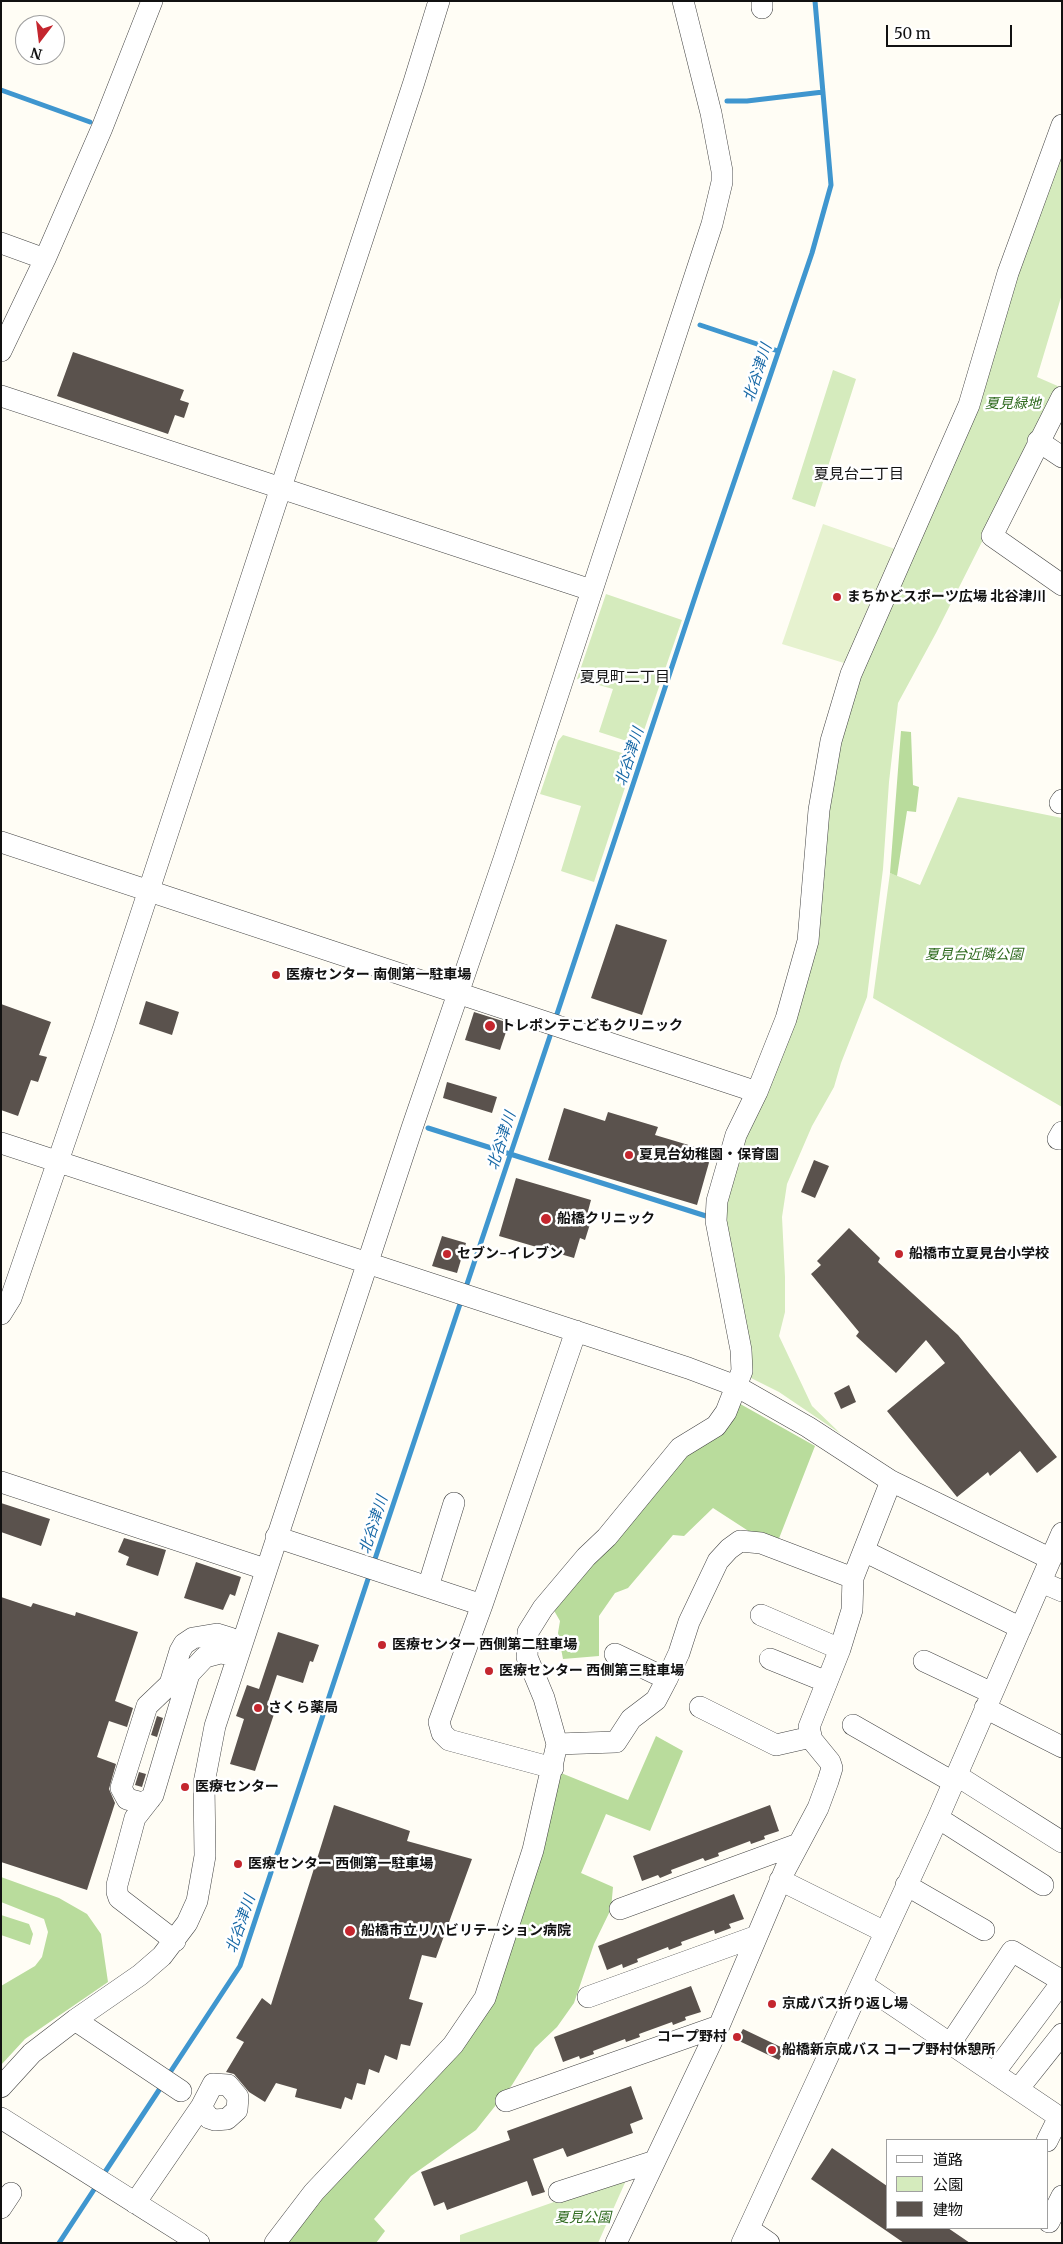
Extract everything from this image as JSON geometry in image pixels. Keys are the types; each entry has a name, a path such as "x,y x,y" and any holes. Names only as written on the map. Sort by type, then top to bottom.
{"street":[{"path":"1,350 45,259 102,128 152,1"},
{"path":"1,1314 11,1298 149,891 439,1"},
{"path":"1,2087 32,2052 140,1975 162,1956 176,1941 187,1923 197,1900 203,1877 205,1856 204,1783 215,1726 265,1569 457,993 504,859 712,224 722,182 711,113 683,1"},
{"path":"275,2243 314,2192 453,2045 485,1998 533,1850 558,1744 544,1698 527,1657 528,1632 543,1608 586,1557 607,1537 680,1448 716,1426 726,1412 742,1371 741,1350 716,1221 717,1201 736,1136 757,1092 786,1019 808,942 819,810 831,740 851,674 969,405 1008,273 1062,125"},
{"path":"1,243 45,259"},
{"path":"1,396 591,590"},
{"path":"1062,397 1038,441 992,536 1062,585"},
{"path":"1038,441 1062,457"},
{"path":"1,842 757,1092"},
{"path":"1,1144 463,1293 688,1368 736,1386 808,1427 891,1481 1052,1559"},
{"path":"553,1768 449,1740 442,1733 439,1722 482,1605 576,1331"},
{"path":"616,2243 719,2026 780,1880 818,1808 832,1768 830,1762 811,1737 808,1727 840,1649 852,1610 853,1578 891,1481"},
{"path":"1,1482 265,1569"},
{"path":"428,1587 454,1503"},
{"path":"769,2243 745,2236 938,1818 1062,1533"},
{"path":"276,1537 482,1605"},
{"path":"558,1744 616,1742 631,1719 656,1700 667,1679 689,1622 718,1561 740,1541 761,1543 853,1578"},
{"path":"864,1551 1021,1628"},
{"path":"1041,1582 1062,1591"},
{"path":"761,1615 840,1649"},
{"path":"150,1800 142,1803 127,1799 121,1788 147,1706 170,1684 180,1651 184,1644 193,1638 217,1634 230,1638 240,1648"},
{"path":"176,1941 123,1901 117,1892 135,1818 150,1800 189,1674 205,1657 220,1653 226,1654 240,1648"},
{"path":"615,1654 667,1679"},
{"path":"770,1659 827,1682"},
{"path":"924,1661 1062,1747"},
{"path":"700,1707 776,1745 811,1737"},
{"path":"853,1725 954,1779 1062,1842"},
{"path":"938,1818 1043,1885"},
{"path":"620,1909 798,1844"},
{"path":"780,1880 885,1932"},
{"path":"906,1885 984,1930"},
{"path":"588,1997 757,1936"},
{"path":"950,2044 1012,1951 1062,1982 994,2073"},
{"path":"862,1984 1019,2088 1060,2118 1048,2139"},
{"path":"75,2020 169,2083"},
{"path":"506,2101 719,2026"},
{"path":"1019,2088 1062,2034"},
{"path":"135,2203 201,2107"},
{"path":"1,2118 199,2243"},
{"path":"559,2192 654,2161"},
{"path":"1049,2222 1062,2196"}],"green space":[{"name":"夏見緑地","path":"1062,138 1062,294 1037,377 1060,387 936,633 898,703 889,782 883,869 867,997 841,1063 834,1087 812,1126 787,1184 782,1217 785,1312 779,1336 812,1406 841,1434 779,1392 745,1375 723,1220 727,1182 792,1020 835,741"},
{"path":"833,370 856,379 815,507 792,499"},
{"name":"まちかどスポーツ広場 北谷津川","path":"823,524 898,550 844,663 782,644"},
{"path":"606,594 682,620 639,745 599,732 613,689 577,679"},
{"path":"901,731 911,732 913,785 919,787 916,812 907,811 897,876 890,873"},
{"path":"563,735 635,757 594,882 561,871 581,806 540,794 558,741"},
{"name":"夏見台近隣公園","path":"958,797 1062,818 1062,1107 873,998 890,873 920,885"},
{"path":"735,1401 815,1446 778,1541 750,1532 713,1508 684,1536 673,1535 628,1588 615,1593 599,1616 599,1656 563,1659 558,1633 560,1621 552,1607"},
{"path":"656,1736 683,1751 650,1831 606,1814 581,1873 613,1887 611,1909 594,1944 574,2003 557,2027 535,2048 512,2085 476,2130 411,2176 374,2219 385,2231 376,2243 283,2243 456,2049 561,1773 628,1800"},
{"path":"1,1877 59,1898 87,1914 101,1934 108,1982 25,2039 1,2065 1,1986 35,1966 42,1957 48,1932 44,1919 1,1902"},
{"path":"1,1915 29,1924 33,1934 30,1945 1,1935"},
{"name":"夏見公園","path":"628,2176 598,2243 460,2243 460,2235"}],"building":[{"path":"73,352 184,390 180,400 189,403 184,418 175,415 168,434 57,396"},
{"path":"616,924 667,940 642,1015 591,998"},
{"path":"146,1001 179,1012 172,1035 139,1024"},
{"path":"1,1004 51,1022 39,1055 47,1057 38,1082 31,1080 18,1116 1,1110"},
{"path":"474,1012 509,1023 500,1050 465,1040"},
{"path":"447,1082 497,1097 492,1113 443,1098"},
{"path":"564,1108 605,1121 608,1112 658,1127 655,1135 712,1152 697,1205 548,1160"},
{"path":"814,1160 829,1166 815,1198 801,1192"},
{"path":"516,1178 591,1200 585,1222 590,1224 585,1240 580,1238 574,1258 499,1236"},
{"path":"849,1228 880,1258 878,1262 958,1335 1057,1457 1037,1473 1020,1451 990,1476 988,1472 957,1497 887,1411 945,1363 926,1340 896,1373 856,1336 859,1332 811,1274 821,1265 817,1261"},
{"path":"442,1236 466,1243 457,1273 432,1266"},
{"path":"849,1385 856,1402 841,1409 834,1393"},
{"path":"1,1503 50,1519 41,1546 1,1532"},
{"path":"124,1538 166,1550 158,1576 126,1565 129,1557 118,1552"},
{"path":"196,1562 241,1577 235,1596 230,1594 223,1610 184,1598"},
{"path":"1,1597 31,1607 33,1603 75,1616 76,1612 138,1632 115,1701 133,1708 127,1727 109,1721 97,1757 116,1764 109,1789 115,1803 87,1890 1,1862"},
{"path":"278,1632 319,1645 313,1662 310,1661 303,1683 277,1675 267,1705 276,1708 255,1771 230,1764 244,1719 236,1716 247,1685 259,1689"},
{"path":"157,1716 163,1718 157,1737 151,1735"},
{"path":"139,1772 146,1774 142,1787 135,1785"},
{"path":"334,1805 410,1831 407,1841 472,1859 436,1958 422,1955 409,1999 423,2003 410,2046 401,2044 397,2060 385,2055 379,2073 369,2069 365,2085 357,2083 352,2100 345,2097 341,2109 295,2097 297,2089 276,2083 265,2102 249,2092 234,2074 226,2072 244,2042 236,2038 262,1998 271,2005"},
{"path":"770,1805 779,1831 764,1836 765,1839 751,1844 750,1841 718,1853 719,1856 705,1861 703,1858 671,1870 672,1873 660,1878 658,1875 642,1881 633,1856"},
{"path":"734,1894 744,1919 729,1924 731,1928 715,1934 714,1930 681,1942 682,1945 669,1950 668,1947 637,1959 638,1962 623,1968 622,1964 607,1970 598,1946"},
{"path":"691,1986 701,2012 685,2017 686,2020 673,2025 672,2022 639,2034 640,2037 626,2042 625,2039 593,2051 594,2054 580,2059 579,2056 563,2062 554,2037"},
{"path":"743,2029 785,2049 779,2060 737,2040"},
{"path":"631,2086 643,2119 630,2124 633,2133 567,2157 563,2148 533,2159 545,2192 532,2196 527,2181 447,2210 444,2202 434,2206 421,2172 510,2140 507,2131"},
{"path":"832,2148 886,2185 886,2229 949,2229 970,2243 904,2243 811,2179"}],"waterway":[{"name":"北谷津川","path":"555,1020 699,585 812,253 831,185 815,1"},
{"path":"1,90 90,122"},
{"path":"727,101 747,101 823,92"},
{"path":"700,325 778,351"},
{"name":"北谷津川","path":"465,1290 552,1030"},
{"path":"428,1128 706,1216"},
{"name":"北谷津川","path":"373,1565 462,1298"},
{"name":"北谷津川","path":"167,2077 240,1966 370,1573"},
{"name":"北谷津川","path":"103,2175 163,2084"},
{"name":"北谷津川","path":"59,2243 97,2185"}],"place":[{"name":"まちかどスポーツ広場 北谷津川","path":"837,597"},
{"name":"医療センター 南側第一駐車場","path":"276,975"},
{"name":"トレポンテこどもクリニック","path":"490,1026"},
{"name":"夏見台幼稚園・保育園","path":"629,1155"},
{"name":"船橋クリニック","path":"546,1219"},
{"name":"セブン-イレブン","path":"447,1254"},
{"name":"船橋市立夏見台小学校","path":"899,1254"},
{"name":"医療センター 西側第二駐車場","path":"382,1645"},
{"name":"医療センター 西側第三駐車場","path":"489,1671"},
{"name":"さくら薬局","path":"258,1708"},
{"name":"医療センター","path":"185,1787"},
{"name":"医療センター 西側第一駐車場","path":"238,1864"},
{"name":"船橋市立リハビリテーション病院","path":"350,1931"},
{"name":"京成バス折り返し場","path":"772,2004"},
{"name":"コープ野村","path":"737,2037"},
{"name":"船橋新京成バス コープ野村休憩所","path":"772,2050"}],"district":[{"name":"夏見台二丁目","path":"859,475"},
{"name":"夏見町二丁目","path":"625,678"}]}
